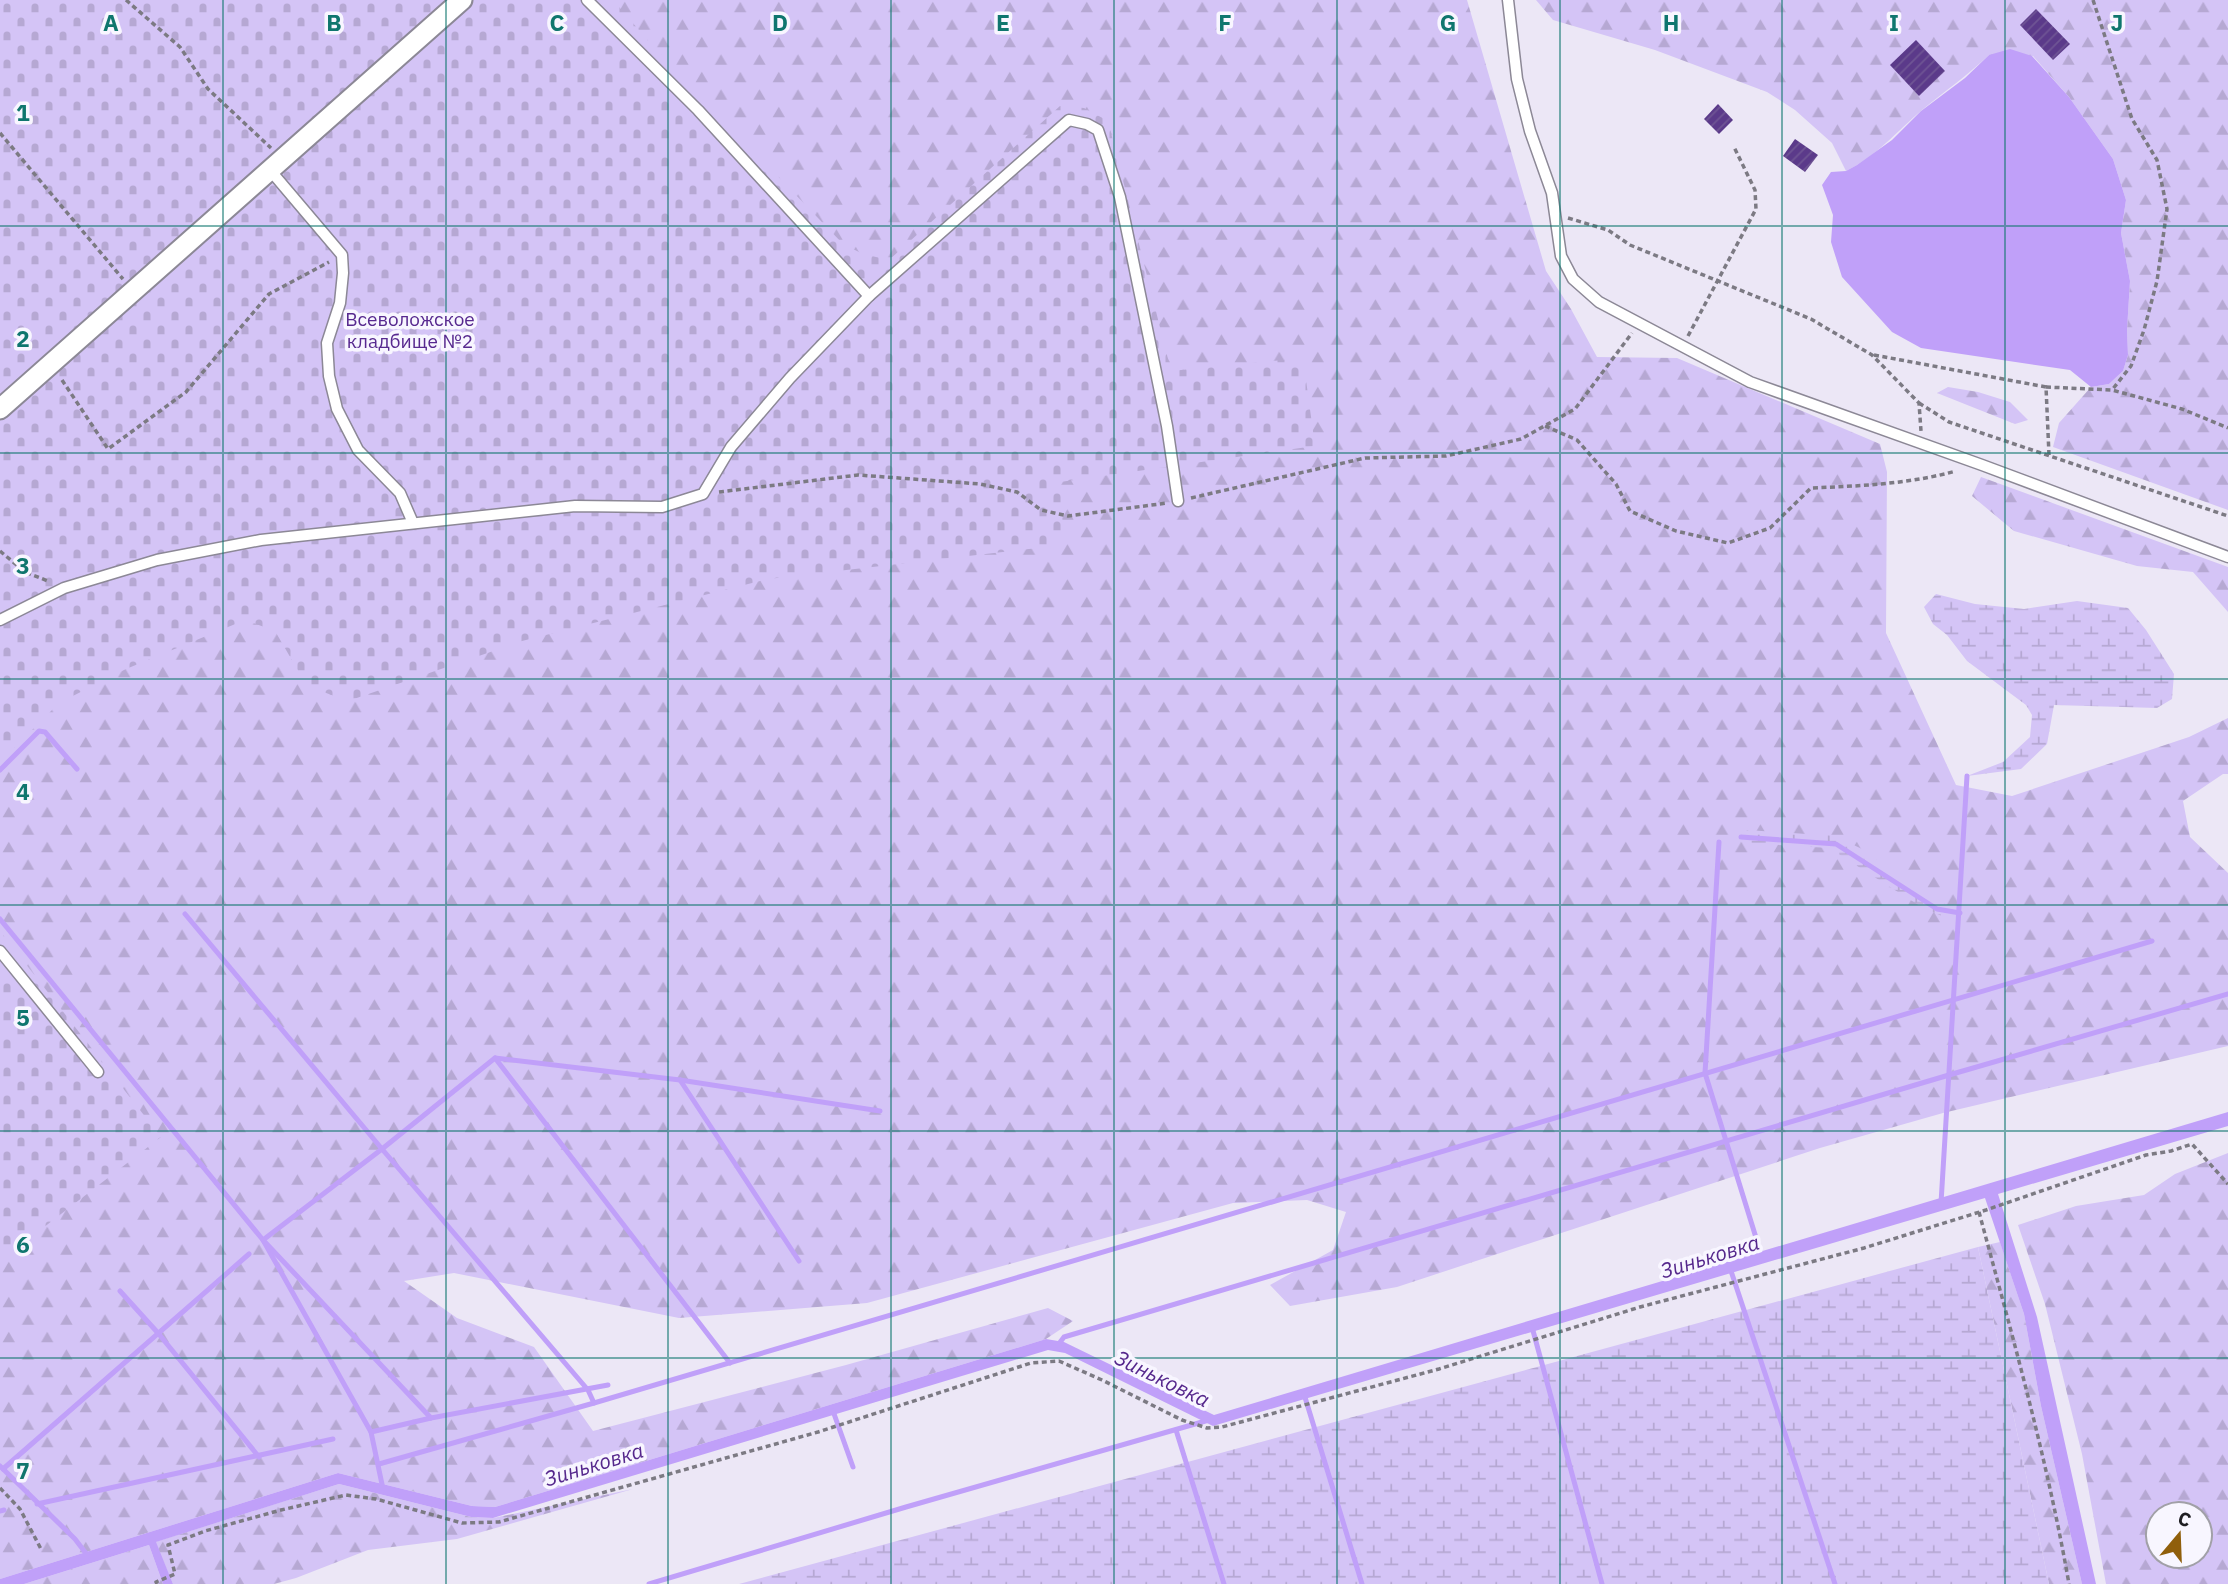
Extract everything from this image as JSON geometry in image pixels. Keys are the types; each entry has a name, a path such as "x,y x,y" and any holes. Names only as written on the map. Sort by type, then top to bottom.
{"street":[{"path":"0,409 462,0"}],"lane":[{"path":"587,0 698,110 869,296"},
{"path":"1508,0 1517,79 1530,131 1552,193 1561,256 1573,279 1599,302 1751,382 2228,557"},
{"path":"0,620 64,588 157,561 261,540 575,506 662,507 703,495 731,447 790,378 869,296 1069,120 1098,130 1121,197 1167,426 1178,501"},
{"path":"276,164 342,255 340,303 327,343 329,376 337,409 358,450 400,493 413,523"},
{"path":"0,951 98,1072"}],"path":[{"path":"126,0 180,47 208,89 276,164"},
{"path":"2093,0 2132,119 2157,160 2167,209 2157,281 2144,330 2131,366 2112,390"},
{"path":"0,133 133,291"},
{"path":"1682,347 1756,209 1755,190 1734,147"},
{"path":"1556,215 1608,230 1630,245 1811,319 1872,355 1919,403 1949,422 2228,516"},
{"path":"51,363 108,449 186,392 269,294 342,255"},
{"path":"703,495 858,475 980,484 1017,492 1041,510 1068,516 1178,501 1365,458 1446,456 1521,439 1575,408 1638,324"},
{"path":"1872,355 2046,387 2112,390 2182,409 2228,428"},
{"path":"2046,387 2049,454"},
{"path":"1919,403 1922,443"},
{"path":"1545,426 1577,440 1616,484 1630,511 1676,531 1728,544 1770,528 1811,488 1868,486 1927,479 1982,465"},
{"path":"0,551 25,572 64,588"},
{"path":"157,1584 156,1582 175,1574 168,1545 205,1531 346,1495 376,1499 462,1523 499,1522 818,1432 1031,1363 1059,1361 1182,1420 1207,1428 1222,1427 1439,1369 1640,1307 1864,1248 1986,1210 2093,1172 2192,1144 2228,1184"},
{"path":"1979,1212 2059,1526 2070,1584"},
{"path":"0,1488 20,1509 41,1549"}],"green space":[{"name":"Всеволожское кладбище №2","path":"0,0 613,0 651,44 843,244 863,254 889,260 1060,106 1084,108 1108,121 1171,371 1303,358 1315,446 1060,482 1064,545 768,579 522,641 348,701 307,686 275,631 245,620 126,669 59,703 0,762"},
{"path":"495,0 1467,0 1546,271 1571,309 1597,357 1677,358 1880,444 1887,472 1886,633 1956,785 2012,796 2189,737 2228,718 2228,774 2223,774 2183,801 2190,837 2228,873 2228,1046 1943,1113 1820,1148 1397,1287 1290,1306 1270,1285 1333,1250 1346,1212 1307,1200 1233,1203 867,1303 679,1318 454,1273 404,1281 457,1318 534,1347 593,1431 846,1365 1048,1308 1073,1321 1046,1339 495,1507 472,1506 338,1473 0,1579 0,433"},
{"path":"1536,0 2228,0 2228,510 2053,447 2059,423 2091,387 2109,384 2123,371 2128,355 2130,281 2121,233 2126,200 2113,159 2069,97 2033,56 1989,55 1877,151 1846,171 1832,143 1795,110 1767,92 1655,50 1553,20"},
{"path":"1948,387 1978,392 2010,402 2028,420 2015,424 1937,393"},
{"path":"1981,477 2228,567 2228,612 2193,572 2137,566 2014,531 1972,496"},
{"path":"1936,594 1975,604 2024,609 2077,601 2128,608 2146,630 2174,674 2172,699 2157,708 2054,705 2047,744 2021,769 1967,776 2003,762 2030,737 2032,715 2026,705 1967,661 1947,635 1933,624 1924,607"},
{"path":"1747,830 1835,836 1862,849 1927,895 1945,904 1950,911 1942,916 1923,908 1829,848 1747,843 1741,837"},
{"path":"0,931 161,1137 0,1261"},
{"path":"2228,1153 2228,1584 2106,1584 2082,1454 2045,1304 2018,1225 2076,1206 2144,1195 2175,1174"},
{"path":"2000,1242 2024,1314 2041,1406 2082,1584 2049,1584 1978,1247"},
{"path":"1978,1247 2049,1584 739,1584"},
{"path":"339,1484 471,1517 493,1518 633,1489 457,1539 368,1550 274,1584 173,1584 155,1542"},
{"path":"149,1545 163,1584 24,1584"}],"shaded area":[{"path":"2010,49 2032,56 2069,97 2113,159 2126,200 2121,233 2130,281 2128,355 2123,371 2109,384 2091,387 2070,370 1921,348 1892,332 1842,277 1831,242 1833,215 1822,185 1831,172 1846,171 1857,165 1892,140 1921,111 1965,78 1989,55"},
{"path":"2228,1112 2228,1126 1998,1194 2037,1317 2096,1584 2082,1584 2041,1406 2024,1314 1985,1198 1213,1426 1065,1353 1048,1350 493,1518 471,1517 339,1484 156,1542 173,1584 163,1584 149,1545 24,1584 0,1584 0,1579 338,1473 472,1506 495,1507 1046,1339 1064,1342 1214,1415"}],"building":[{"path":"2036,9 2070,44 2053,60 2020,25"},
{"path":"1916,40 1945,71 1919,96 1890,65"},
{"path":"1718,104 1733,120 1719,134 1704,119"},
{"path":"1795,139 1818,155 1805,172 1783,156"}],"waterway":[{"path":"0,770 39,731 45,732 77,769"},
{"path":"1941,1203 1967,776"},
{"path":"1741,837 1836,844 1937,909 1960,913"},
{"name":"Зиньковка","path":"1719,842 1705,1073 1762,1257"},
{"path":"185,914 588,1390 594,1403"},
{"path":"0,919 263,1240 371,1432 383,1489"},
{"path":"379,1464 594,1403 2152,941"},
{"path":"1058,1345 1064,1337 2228,994"},
{"path":"495,1058 730,1363"},
{"path":"431,1418 263,1240 495,1058 680,1080 880,1111"},
{"path":"680,1080 799,1261"},
{"path":"3,1469 249,1254"},
{"name":"Зиньковка","path":"1730,1268 1835,1584"},
{"path":"120,1291 158,1333 259,1457"},
{"path":"1532,1327 1602,1584"},
{"path":"371,1432 608,1385"},
{"path":"1304,1394 1362,1584"},
{"path":"833,1411 853,1467"},
{"name":"Зиньковка","path":"649,1584 1209,1420"},
{"path":"1176,1430 1224,1584"},
{"path":"37,1504 333,1439"},
{"path":"0,1466 75,1539 88,1556"},
{"path":"0,1511 4,1510"}]}
